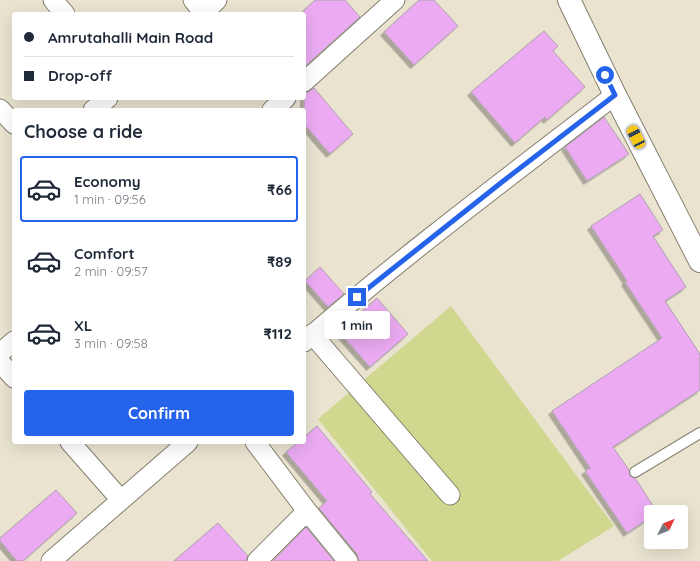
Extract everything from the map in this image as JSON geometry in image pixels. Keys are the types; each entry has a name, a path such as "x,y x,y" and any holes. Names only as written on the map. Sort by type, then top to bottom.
{"street":[{"path":"53,0 63,12"},
{"path":"199,9 217,0"},
{"path":"306,80 395,0"},
{"path":"569,0 615,95 700,261"},
{"path":"450,495 308,338 502,182 615,95"},
{"path":"96,108 106,100"},
{"path":"274,108 284,100"},
{"path":"0,110 12,122"},
{"path":"0,353 12,343"},
{"path":"0,362 12,376"},
{"path":"72,444 121,500"},
{"path":"51,561 186,444"},
{"path":"257,444 307,511 348,561"},
{"path":"257,561 307,511"}],"lane":[{"path":"635,472 700,433"}],"green space":[{"path":"451,306 614,526 558,561 432,561 318,419"}],"building":[{"path":"315,0 345,0 360,17 306,65 306,12 304,12 304,10"},
{"path":"419,0 434,0 458,26 414,65 384,32"},
{"path":"544,31 558,46 553,51 585,87 547,120 545,117 515,143 471,92"},
{"path":"314,88 353,134 330,154 306,126 306,108 304,108 304,100 306,100 307,93"},
{"path":"604,117 629,154 587,181 565,147"},
{"path":"640,194 663,230 653,236 686,287 665,301 700,354 700,390 613,447 629,470 630,476 635,478 652,505 644,505 644,522 627,533 585,471 590,468 552,411 662,338 625,282 627,281 591,226"},
{"path":"320,267 344,294 328,307 306,282 306,280"},
{"path":"377,298 408,334 370,367 339,332 345,326 342,324 358,311 360,313"},
{"path":"317,426 372,492 370,494 428,561 359,561 357,554 319,508 327,501 286,452 296,444 306,444 306,435"},
{"path":"56,490 77,513 23,561 17,561 0,541 0,538"},
{"path":"218,523 248,556 246,561 174,561"},
{"path":"306,527 334,561 273,561"}],"route":[{"path":"357,297 615,95 605,75"}]}
